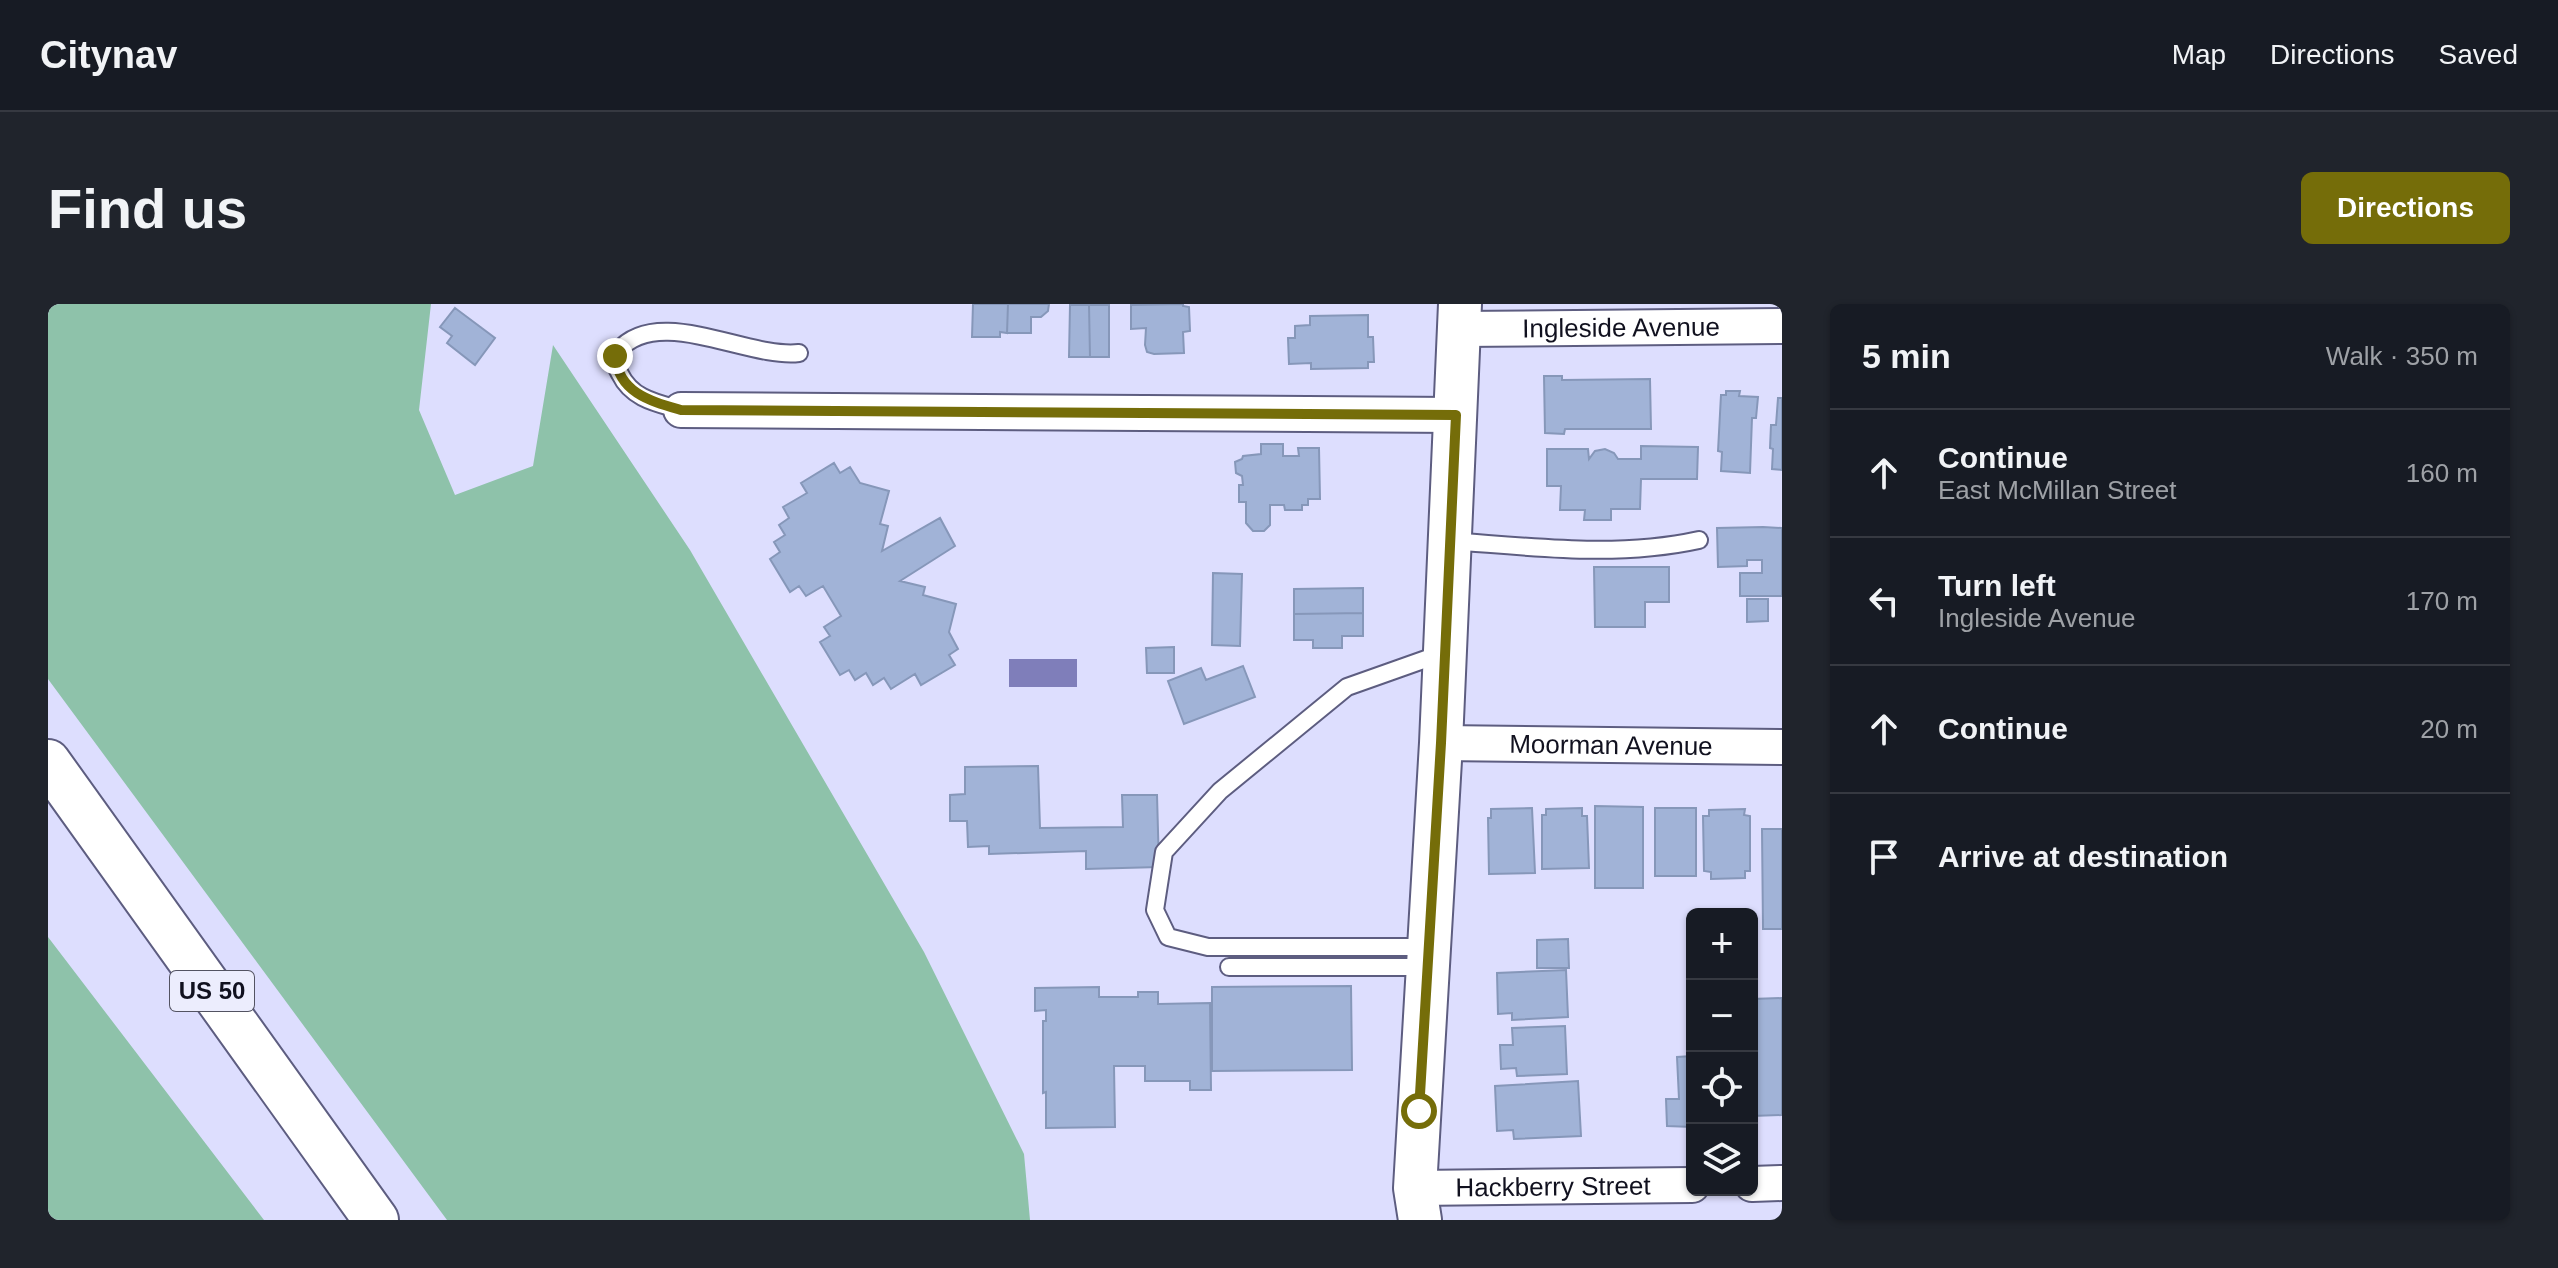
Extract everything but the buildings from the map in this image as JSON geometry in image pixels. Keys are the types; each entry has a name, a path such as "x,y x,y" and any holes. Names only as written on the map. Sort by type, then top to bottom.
{"highway":[{"name":"US 50","path":"48,762 376,1220"}],"street":[{"name":"Ingleside Avenue","path":"1460,317 1782,326"},
{"path":"1418,1204 1427,957 1441,743 1460,317"},
{"path":"681,410 1456,415"},
{"name":"Moorman Avenue","path":"1441,743 1782,747"},
{"path":"1758,1184 1782,1183"},
{"name":"Hackberry Street","path":"1418,1204 1686,1185"}],"lane":[{"path":"681,410 650,401 634,393 624,383 616,368 615,356 620,348 639,334 669,327 694,329 770,352 799,353"},
{"path":"1450,541 1615,550 1671,546 1699,540"},
{"path":"1427,957 1208,947 1168,937 1155,910 1164,852 1220,791 1347,687 1445,652"},
{"path":"1229,967 1427,957"}],"green space":[{"path":"48,304 431,304 419,410 455,495 533,466 553,345 690,550 924,952 1024,1154 1030,1220 447,1220 48,679"},
{"path":"48,937 264,1220 48,1220"}],"water":[{"path":"1009,659 1077,659 1077,687 1009,687"}],"route":[{"path":"615,356 616,368 634,393 681,410 1456,415 1441,743 1419,1111"}]}
